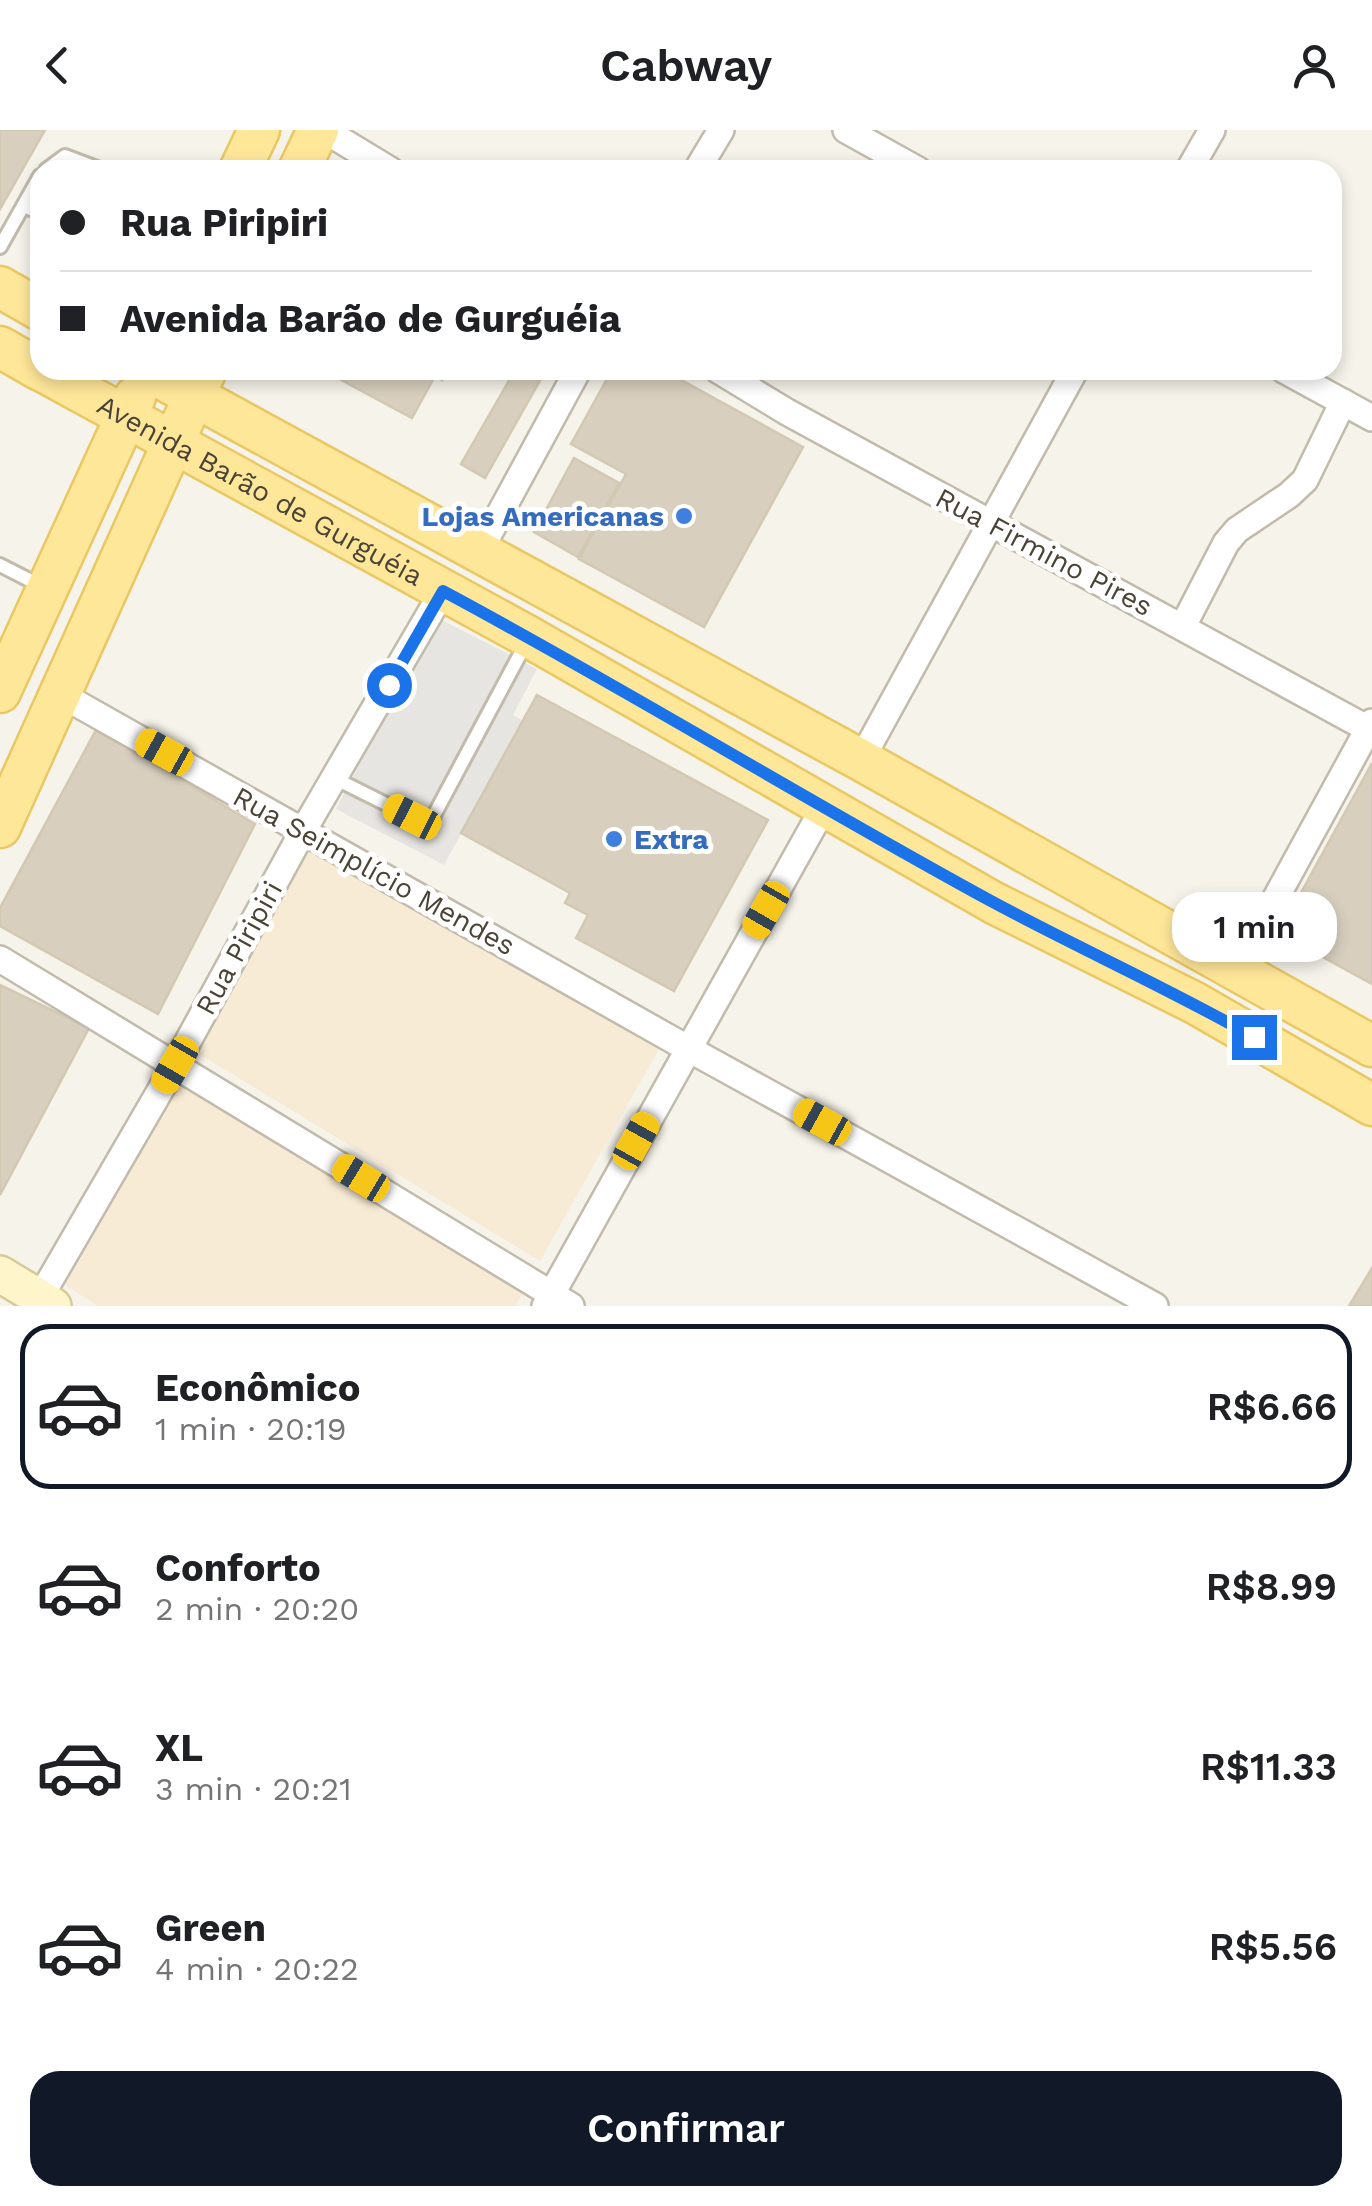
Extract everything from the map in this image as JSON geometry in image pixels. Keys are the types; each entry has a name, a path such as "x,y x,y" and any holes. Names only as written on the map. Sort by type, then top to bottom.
{"main road":[{"path":"245,160 259,130"},
{"path":"304,160 321,130"},
{"path":"0,287 30,304"},
{"name":"Avenida Barão de Gurguéia","path":"1,349 30,365"},
{"name":"Avenida Barão de Gurguéia","path":"58,380 529,637 994,902 1195,1003 1372,1105"},
{"path":"0,692 142,380"},
{"path":"0,827 200,384"},
{"name":"Avenida Barão de Gurguéia","path":"200,384 478,552 1372,1046"}],"street":[{"path":"321,130 373,160"},
{"path":"703,160 721,130"},
{"path":"846,130 900,160"},
{"path":"1195,160 1212,130"},
{"path":"478,552 573,380"},
{"name":"Rua Firmino Pires","path":"735,380 989,523 1371,727"},
{"path":"860,760 1069,380"},
{"path":"1302,380 1372,418"},
{"path":"1183,626 1226,543 1237,530 1304,480 1342,402"},
{"name":"Rua Piripiri","path":"43,1303 304,830 443,591"},
{"name":"Rua Seimplício Mendes","path":"60,694 687,1048 1155,1306"},
{"path":"1236,969 1371,727"},
{"path":"0,958 556,1302 687,1048 824,807"},
{"path":"0,1274 43,1303"}],"lane":[{"path":"0,247 30,195"},
{"path":"24,206 30,209"},
{"path":"0,565 47,589"},
{"path":"334,778 412,817 425,822 432,820 529,637"}],"shaded area":[{"path":"436,617 537,669 513,715 523,721 444,865 336,809"},
{"path":"313,844 660,1047 540,1261 196,1052"},
{"path":"181,1079 524,1291 515,1306 98,1306 65,1285"}],"building":[{"path":"0,130 45,130 0,209"},
{"path":"341,380 433,380 412,418"},
{"path":"509,380 540,380 485,478 461,464"},
{"name":"Lojas Americanas","path":"606,380 681,380 803,447 704,627 579,559 626,474 571,444"},
{"path":"574,458 619,483 578,557 534,532"},
{"path":"537,695 768,820 674,991 576,938 588,915 565,903 570,893 461,833"},
{"path":"96,730 255,824 158,1014 0,926 0,908"},
{"path":"1372,763 1372,984 1288,938 1305,906 1296,902"},
{"path":"0,985 89,1028 0,1195"},
{"path":"1372,1268 1372,1306 1349,1306"}],"place":[{"name":"Lojas Americanas","path":"684,516"},
{"name":"Extra","path":"614,839"}],"route":[{"path":"389,685 443,591 994,902 1254,1037"}]}
